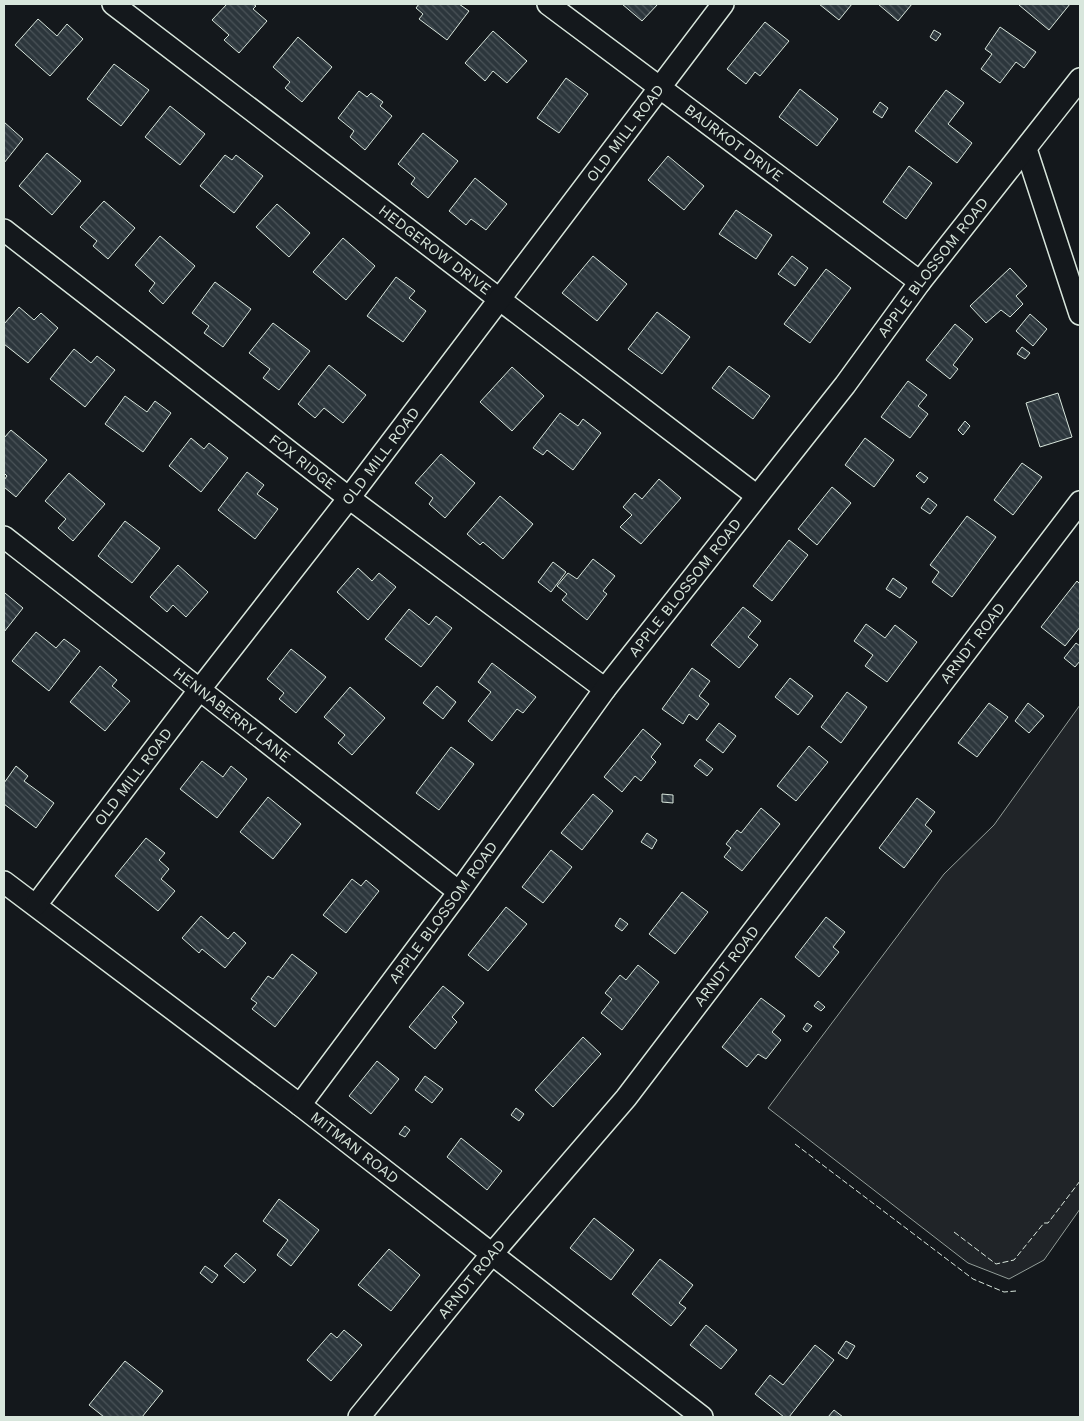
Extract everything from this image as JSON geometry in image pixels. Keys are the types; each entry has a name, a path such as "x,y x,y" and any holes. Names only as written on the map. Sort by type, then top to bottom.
{"street":[{"name":"HEDGEROW DRIVE","path":"113,4 757,496"},
{"name":"BAURKOT DRIVE","path":"548,4 920,282"},
{"name":"OLD MILL ROAD","path":"36,905 200,689 349,498 723,4"},
{"name":"APPLE BLOSSOM ROAD","path":"300,1105 459,892 605,689 844,385 920,282 1080,79"},
{"path":"1026,149 1080,314"},
{"name":"FOX RIDGE","path":"4,230 349,498 605,689"},
{"name":"ARNDT ROAD","path":"359,1417 491,1255 626,1098 1080,502"},
{"name":"HENNABERRY LANE","path":"4,537 459,892"},
{"name":"MITMAN ROAD","path":"4,882 300,1105 702,1417"}],"shaded area":[{"path":"1080,705 1080,1209 1044,1260 1009,1279 968,1263 768,1108 944,874 994,825"}],"building":[{"path":"227,4 253,4 256,6 253,9 267,21 239,53 224,40 229,35 212,20"},
{"path":"419,4 459,4 469,11 447,40 419,19 423,14 416,8"},
{"path":"622,4 658,4 642,21"},
{"path":"819,4 852,4 839,20"},
{"path":"878,4 912,4 898,21"},
{"path":"1020,4 1070,4 1049,30"},
{"path":"38,19 57,36 67,24 83,39 50,76 15,45"},
{"path":"765,22 789,41 760,76 755,72 746,84 727,69"},
{"path":"1000,27 1036,52 1024,68 1016,62 1000,83 981,69 992,54 985,49"},
{"path":"934,30 941,34 936,41 930,37"},
{"path":"493,31 527,61 507,83 493,71 485,81 465,63"},
{"path":"298,37 332,67 302,102 285,88 290,82 273,67"},
{"path":"114,64 149,90 121,126 87,99"},
{"path":"566,78 588,94 559,133 537,118"},
{"path":"800,89 838,119 817,146 779,117"},
{"path":"946,90 964,103 948,124 972,143 957,163 915,131"},
{"path":"359,91 367,97 371,93 383,102 380,106 392,116 365,150 350,137 354,131 338,118"},
{"path":"880,102 888,108 882,118 873,112"},
{"path":"170,106 205,134 180,165 145,137"},
{"path":"4,122 23,139 4,163"},
{"path":"423,133 458,161 428,198 411,184 415,178 398,164"},
{"path":"47,153 81,181 52,215 19,186"},
{"path":"225,155 232,160 236,155 263,176 234,213 200,186"},
{"path":"668,156 704,186 684,210 648,180"},
{"path":"909,166 932,183 906,219 883,202"},
{"path":"475,178 507,204 486,230 471,219 466,225 449,211"},
{"path":"104,201 135,228 108,259 93,246 97,241 80,227"},
{"path":"277,204 310,233 289,257 256,227"},
{"path":"736,210 772,235 756,259 719,234"},
{"path":"160,236 195,266 163,304 149,291 155,283 135,265"},
{"path":"343,238 375,266 346,300 313,272"},
{"path":"593,256 627,284 597,321 562,293"},
{"path":"792,256 808,268 795,286 778,274"},
{"path":"1010,268 1027,286 1016,296 1023,304 1010,317 1001,310 986,323 970,306"},
{"path":"826,269 851,288 810,343 784,324"},
{"path":"396,277 415,291 409,298 426,311 403,342 367,316"},
{"path":"215,282 251,309 223,347 204,333 209,326 192,313"},
{"path":"19,307 34,320 41,313 58,328 28,363 4,344 4,324"},
{"path":"657,312 690,337 662,374 628,349"},
{"path":"1030,314 1047,329 1033,346 1016,331"},
{"path":"273,323 310,351 279,390 263,378 270,369 249,353"},
{"path":"955,324 973,339 953,365 958,369 950,379 926,360"},
{"path":"1022,347 1030,353 1025,359 1017,354"},
{"path":"74,349 91,363 97,356 115,370 85,407 50,379"},
{"path":"329,365 366,395 343,423 324,408 315,418 298,404"},
{"path":"729,366 770,396 753,419 712,388"},
{"path":"512,367 544,396 512,431 480,402"},
{"path":"908,381 927,395 918,406 928,414 910,438 881,417"},
{"path":"1058,393 1072,437 1040,447 1026,403"},
{"path":"125,396 147,412 155,401 171,413 143,452 105,424"},
{"path":"560,413 578,426 583,419 601,433 573,470 547,450 543,455 533,448"},
{"path":"965,421 970,426 963,435 958,430"},
{"path":"11,430 47,460 16,497 4,487 4,480 7,476 4,473 4,438"},
{"path":"191,438 204,449 209,443 228,458 201,492 169,466"},
{"path":"865,438 894,460 874,487 845,465"},
{"path":"441,454 475,483 445,518 429,504 433,498 415,483"},
{"path":"1022,463 1042,477 1013,515 994,500"},
{"path":"247,472 264,485 257,494 278,509 255,539 218,510"},
{"path":"920,472 928,478 924,483 916,476"},
{"path":"69,473 105,504 73,541 58,528 66,519 45,501"},
{"path":"659,479 681,498 641,544 620,527 632,515 623,507 635,493 642,499"},
{"path":"832,487 851,503 817,545 798,529"},
{"path":"500,496 533,524 503,559 483,542 480,545 467,534"},
{"path":"928,498 937,505 930,514 921,508"},
{"path":"967,516 996,537 952,597 932,582 939,572 930,565"},
{"path":"125,521 160,548 132,583 98,556"},
{"path":"789,540 808,555 772,601 753,586"},
{"path":"593,559 615,576 603,591 607,594 587,620 562,600 567,594 557,586 568,573 577,579"},
{"path":"553,562 566,572 551,592 538,582"},
{"path":"178,565 208,592 186,617 173,605 167,612 150,597"},
{"path":"358,568 372,581 379,573 396,587 368,620 337,592"},
{"path":"893,578 907,588 900,598 886,589"},
{"path":"1077,581 1080,584 1080,627 1065,646 1041,627"},
{"path":"4,594 23,608 4,632"},
{"path":"743,607 761,621 748,637 758,645 739,668 711,645"},
{"path":"409,609 429,625 436,616 452,628 421,667 385,639"},
{"path":"866,624 885,638 895,625 917,642 887,682 865,666 873,655 854,641"},
{"path":"36,632 56,648 64,639 80,651 49,691 12,661"},
{"path":"1076,643 1080,646 1080,661 1075,667 1064,658"},
{"path":"291,649 326,677 296,713 279,699 284,693 267,679"},
{"path":"492,663 536,697 523,713 517,709 492,741 468,721 491,692 478,682"},
{"path":"100,666 117,680 112,686 130,701 105,731 70,702"},
{"path":"692,668 710,681 699,696 709,704 697,720 689,714 683,724 662,709"},
{"path":"790,678 813,696 798,715 775,697"},
{"path":"437,686 456,702 443,719 423,703"},
{"path":"350,687 385,718 352,755 338,743 345,735 324,717"},
{"path":"847,692 867,707 841,743 821,727"},
{"path":"989,703 1008,717 977,757 958,743"},
{"path":"1028,703 1044,716 1029,733 1015,721"},
{"path":"719,723 736,736 723,753 706,740"},
{"path":"643,729 661,744 651,757 656,762 641,781 635,776 622,792 604,777"},
{"path":"809,746 828,762 796,801 777,786"},
{"path":"451,747 474,764 439,810 416,793"},
{"path":"700,759 713,769 707,776 694,766"},
{"path":"202,761 223,777 231,766 247,779 217,818 180,789"},
{"path":"16,766 28,776 24,781 54,803 36,828 4,804 4,783"},
{"path":"593,794 613,811 582,850 561,833"},
{"path":"662,794 673,795 673,803 662,802"},
{"path":"268,797 301,824 273,859 240,832"},
{"path":"917,798 935,812 925,825 932,831 904,868 879,848"},
{"path":"761,808 780,824 742,871 724,857 731,848 726,844 737,830 741,833"},
{"path":"647,833 657,840 652,849 641,842"},
{"path":"146,838 165,853 159,860 169,869 161,879 175,891 158,911 115,876"},
{"path":"551,850 572,867 543,903 522,887"},
{"path":"352,879 361,886 366,880 379,891 346,933 323,915"},
{"path":"682,892 708,912 675,954 649,934"},
{"path":"506,907 527,924 488,971 468,955"},
{"path":"201,916 228,939 234,932 246,943 225,968 202,949 199,953 182,938"},
{"path":"826,917 845,932 833,947 839,952 819,977 795,957"},
{"path":"620,918 628,924 622,931 615,926"},
{"path":"292,954 317,973 275,1027 252,1009 257,1003 251,999 268,976 273,979"},
{"path":"638,965 659,982 622,1030 601,1013 612,999 605,993 620,975 626,980"},
{"path":"443,986 464,1003 452,1017 457,1022 435,1049 409,1027"},
{"path":"761,998 785,1016 772,1032 781,1040 766,1059 758,1054 747,1067 722,1047"},
{"path":"818,1001 825,1007 821,1011 814,1006"},
{"path":"807,1023 812,1026 807,1032 803,1029"},
{"path":"583,1037 601,1054 553,1107 535,1090"},
{"path":"377,1061 399,1079 371,1114 349,1096"},
{"path":"425,1076 443,1089 432,1103 415,1090"},
{"path":"516,1108 524,1114 519,1121 511,1115"},
{"path":"405,1126 410,1130 405,1137 399,1134"},
{"path":"461,1138 502,1171 487,1190 447,1157"},
{"path":"279,1199 319,1230 291,1266 277,1255 288,1240 263,1221"},
{"path":"594,1218 634,1250 611,1280 570,1248"},
{"path":"389,1249 420,1275 391,1311 358,1285"},
{"path":"236,1253 256,1270 244,1283 224,1266"},
{"path":"660,1259 693,1285 679,1303 686,1308 671,1326 632,1294"},
{"path":"205,1266 218,1275 212,1283 200,1273"},
{"path":"706,1325 737,1350 721,1369 690,1345"},
{"path":"344,1330 362,1345 331,1381 307,1360 331,1333 337,1338"},
{"path":"846,1341 855,1346 847,1359 838,1353"},
{"path":"815,1345 834,1360 789,1417 784,1417 755,1394 770,1375 783,1385"},
{"path":"125,1361 163,1391 142,1417 104,1417 89,1405"},
{"path":"834,1410 843,1417 828,1417"}],"fence":[{"path":"795,1144 973,1279 1004,1292 1016,1291"},
{"path":"954,1232 996,1264 1014,1260 1044,1223 1048,1223 1080,1181"}]}
